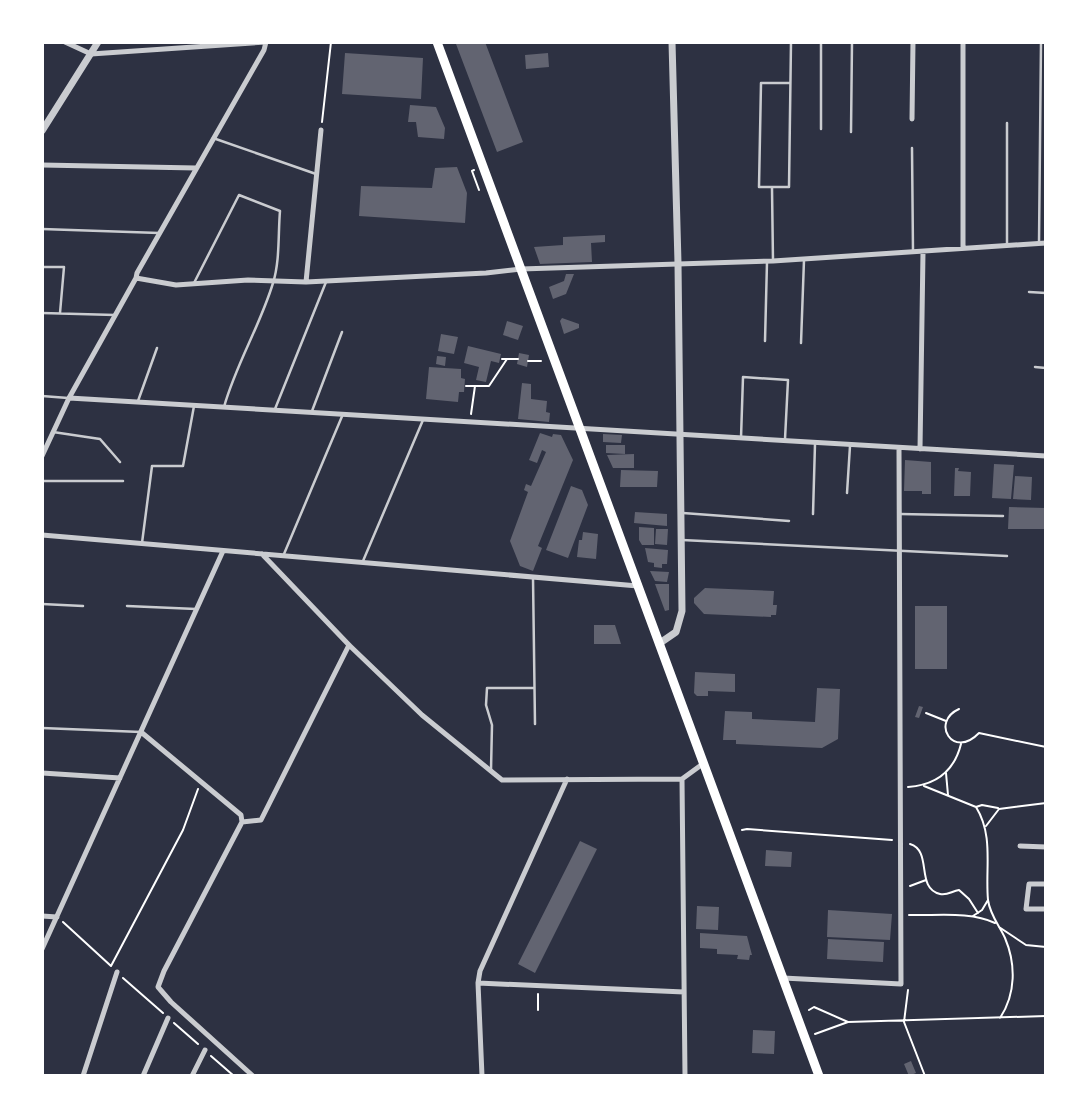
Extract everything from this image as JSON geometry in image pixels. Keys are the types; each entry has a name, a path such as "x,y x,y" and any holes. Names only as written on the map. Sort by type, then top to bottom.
{"main road":[{"path":"437,42 819,1076"}],"street":[{"path":"43,453 69,398 196,168 264,50 266,42 91,54 65,42"},
{"path":"42,131 98,42"},
{"path":"660,644 676,632 680,624 682,611 678,263 672,42"},
{"path":"912,118 913,42"},
{"path":"963,42 963,248"},
{"path":"306,282 321,130"},
{"path":"42,164 196,168"},
{"path":"136,278 176,285 248,280 306,282 486,273 521,269 773,261 1046,243"},
{"path":"920,449 923,252"},
{"path":"69,398 815,444 1046,456"},
{"path":"782,978 901,984 900,449"},
{"path":"42,535 638,586"},
{"path":"42,949 223,551"},
{"path":"262,554 349,646 422,715 502,780 682,779 704,763"},
{"path":"242,822 261,820 349,646"},
{"path":"141,732 241,815 242,822 164,971 158,987 171,1002 254,1076"},
{"path":"42,773 120,778"},
{"path":"682,779 685,1076"},
{"path":"482,1076 478,983 480,971 567,780"},
{"path":"1020,846 1046,847"},
{"path":"1046,884 1029,884 1026,908 1046,909"},
{"path":"42,916 57,917"},
{"path":"83,1076 117,972"},
{"path":"478,983 684,992"},
{"path":"143,1076 168,1018"},
{"path":"192,1076 205,1050"}],"lane":[{"path":"790,83 761,83 759,188 789,187 791,42"},
{"path":"821,42 822,129"},
{"path":"852,42 852,132"},
{"path":"1039,243 1041,42"},
{"path":"1007,123 1007,245"},
{"path":"213,138 316,174"},
{"path":"912,148 913,253"},
{"path":"772,188 773,261"},
{"path":"193,284 239,195 280,211 274,281 259,322 232,377 223,407"},
{"path":"42,229 160,233"},
{"path":"801,343 804,259"},
{"path":"765,340 767,261"},
{"path":"42,267 64,267 60,313"},
{"path":"274,410 327,281"},
{"path":"1029,292 1046,293"},
{"path":"42,313 115,315"},
{"path":"311,412 342,332"},
{"path":"138,402 157,348"},
{"path":"1035,367 1046,368"},
{"path":"741,439 743,377 788,380 785,442"},
{"path":"42,396 69,398"},
{"path":"142,544 152,466 183,466 194,406"},
{"path":"284,556 343,414"},
{"path":"363,561 424,419"},
{"path":"53,432 100,439 120,462"},
{"path":"813,514 815,444"},
{"path":"847,493 850,446"},
{"path":"42,481 123,481"},
{"path":"682,513 789,521"},
{"path":"900,514 1003,516"},
{"path":"682,540 1007,556"},
{"path":"533,577 535,724"},
{"path":"42,604 83,606"},
{"path":"127,606 196,609"},
{"path":"491,772 492,725 486,705 487,688 534,688"},
{"path":"42,728 141,732"}],"path":[{"path":"321,130 331,42"},
{"path":"472,171 479,190"},
{"path":"502,359 518,359"},
{"path":"466,386 489,386 507,359"},
{"path":"528,360 541,361"},
{"path":"470,422 475,386"},
{"path":"959,709 951,712 946,721 946,732 951,739 961,744 971,741 979,733 1046,747"},
{"path":"926,713 946,721"},
{"path":"924,786 946,773 958,756 961,744"},
{"path":"946,773 948,795"},
{"path":"111,966 183,830 202,783"},
{"path":"908,787 924,786 976,807 986,826 989,863 988,900 996,924 1009,949 1013,979 1011,996 1000,1018"},
{"path":"976,807 982,805 999,808 1046,803"},
{"path":"986,826 999,808"},
{"path":"742,830 894,840"},
{"path":"908,844 917,846 922,851 926,880 934,891 940,894 959,890 969,899 978,912"},
{"path":"908,888 926,880"},
{"path":"972,916 988,900"},
{"path":"908,915 985,918 1026,945 1046,947"},
{"path":"57,917 72,928 117,972 234,1076"},
{"path":"908,988 904,1022 925,1076"},
{"path":"538,994 538,1010"},
{"path":"809,1010 814,1007 848,1022"},
{"path":"817,1034 848,1022 904,1022 1046,1016"}],"building":[{"path":"462,42 485,42 523,142 497,152 456,44"},
{"path":"345,53 423,58 421,99 342,94"},
{"path":"548,53 549,67 526,69 525,55"},
{"path":"410,105 436,107 445,128 444,139 418,137 416,122 408,122"},
{"path":"457,167 467,193 465,223 359,216 361,186 432,188 435,168"},
{"path":"605,235 605,242 591,243 592,262 540,264 534,247 563,245 563,237"},
{"path":"566,274 574,274 566,294 553,299 549,287 564,281"},
{"path":"562,318 579,324 579,328 564,334 560,321"},
{"path":"507,321 523,326 518,340 503,335"},
{"path":"441,334 458,337 454,354 438,351"},
{"path":"468,346 501,354 499,363 491,361 486,382 476,380 479,367 464,363"},
{"path":"519,353 529,355 527,367 517,364"},
{"path":"437,356 446,357 445,366 436,364"},
{"path":"429,367 461,369 461,378 465,379 464,392 459,392 458,402 426,399"},
{"path":"522,383 531,384 531,399 547,401 546,412 550,413 549,422 518,419"},
{"path":"540,433 552,437 553,434 561,435 573,460 538,546 542,548 533,571 520,566 510,541 528,492 524,490 526,484 531,486 546,452 542,450 537,463 529,460"},
{"path":"603,434 622,435 621,443 603,442"},
{"path":"606,445 625,445 625,454 606,453"},
{"path":"634,454 634,468 613,468 607,455"},
{"path":"905,460 931,462 931,494 922,494 922,491 904,491"},
{"path":"994,464 1014,465 1011,499 992,498"},
{"path":"955,468 959,468 958,471 971,472 970,496 954,496"},
{"path":"621,470 658,471 657,487 620,487"},
{"path":"1015,476 1032,477 1031,500 1013,499"},
{"path":"571,486 582,490 588,505 568,558 546,550"},
{"path":"1009,507 1046,508 1046,529 1008,529"},
{"path":"635,512 667,514 667,526 634,523"},
{"path":"639,527 654,528 654,545 642,545 639,540"},
{"path":"656,529 668,529 667,545 655,544"},
{"path":"583,532 598,534 596,559 577,557 579,540 582,540"},
{"path":"645,548 668,550 667,564 662,564 662,568 654,567 654,563 648,562"},
{"path":"650,571 669,572 667,582 655,581"},
{"path":"655,584 669,584 669,610 665,611"},
{"path":"705,588 774,591 773,605 777,605 776,615 771,615 771,617 704,614 694,603 694,598"},
{"path":"915,606 947,606 947,669 915,669"},
{"path":"594,625 615,625 621,644 594,644"},
{"path":"695,672 735,674 735,692 708,691 708,696 697,696 694,693"},
{"path":"817,688 840,689 838,739 822,748 736,744 736,740 723,740 725,711 752,712 752,719 815,722"},
{"path":"919,706 923,707 919,718 915,717"},
{"path":"580,841 597,849 535,973 518,964"},
{"path":"766,850 792,852 791,867 765,866"},
{"path":"697,906 719,907 718,930 696,929"},
{"path":"828,910 892,914 890,940 827,937"},
{"path":"700,933 747,936 752,955 750,955 749,960 737,959 738,955 717,954 717,949 700,948"},
{"path":"828,939 884,942 883,962 827,959"},
{"path":"753,1030 775,1031 774,1054 752,1053"},
{"path":"911,1061 916,1073 909,1076 904,1064"}]}
